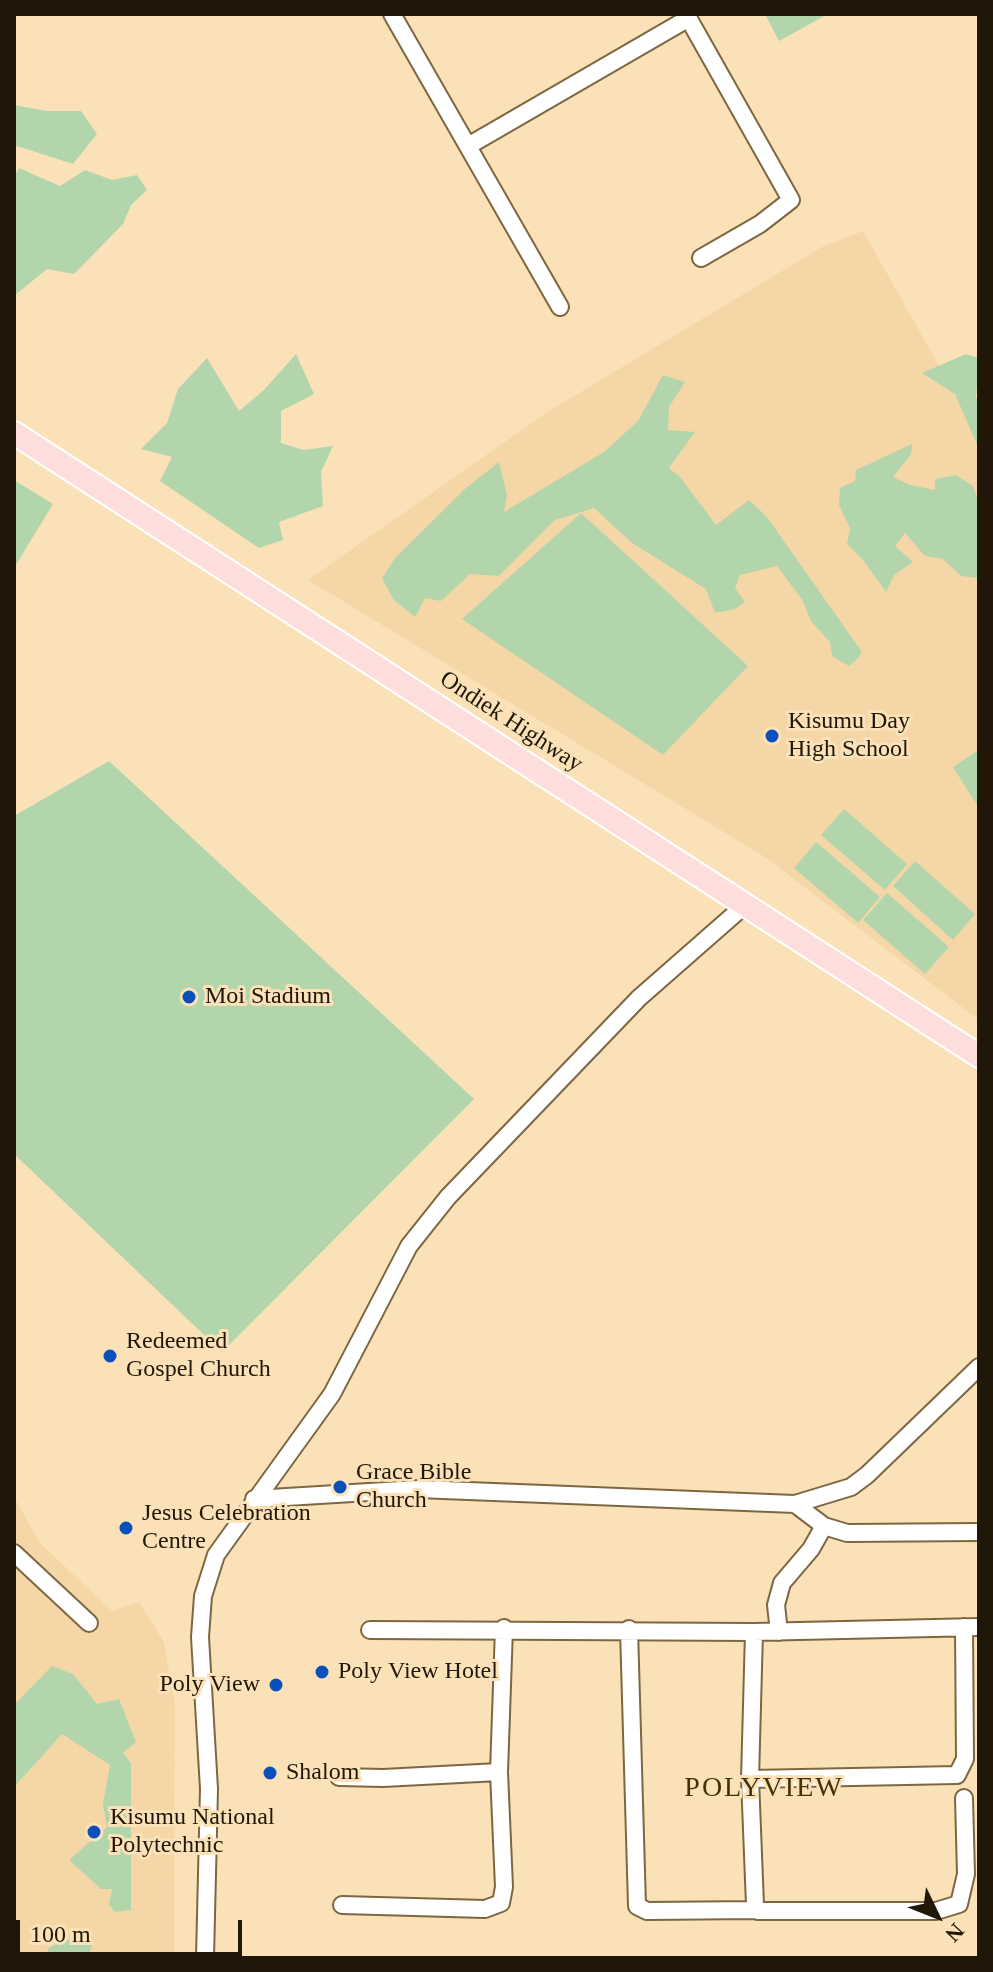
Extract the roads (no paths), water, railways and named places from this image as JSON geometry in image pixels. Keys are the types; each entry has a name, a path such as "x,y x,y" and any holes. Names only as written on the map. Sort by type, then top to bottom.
{"main road":[{"name":"Ondiek Highway","path":"14,433 979,1056"}],"street":[{"path":"392,14 560,307"},
{"path":"468,146 687,16 791,200 760,224 701,258"},
{"path":"205,1958 209,1789 200,1637 203,1596 216,1555 254,1499 282,1468 332,1394 409,1246 448,1197 639,998 745,905"},
{"path":"254,1499 418,1489 795,1504 851,1487 978,1367"},
{"path":"978,1367 979,1387"},
{"path":"795,1504 824,1526 860,1534 979,1532"},
{"path":"779,1632 776,1605 782,1583 811,1549 824,1526"},
{"path":"14,1553 89,1623"},
{"path":"370,1630 504,1628 779,1632 971,1627 965,1759 957,1775 750,1779"},
{"path":"342,1905 485,1909 501,1903 504,1887 499,1772 504,1628"},
{"path":"629,1629 637,1906 647,1911 936,1911 959,1904 966,1874 964,1798"},
{"path":"754,1632 750,1779 756,1910"},
{"path":"339,1777 499,1772"}],"place":[{"name":"Kisumu Day High School","path":"772,736"},
{"name":"Moi Stadium","path":"189,997"},
{"name":"Redeemed Gospel Church","path":"110,1356"},
{"name":"Grace Bible Church","path":"340,1487"},
{"name":"Jesus Celebration Centre","path":"126,1528"},
{"name":"Poly View Hotel","path":"322,1672"},
{"name":"Poly View","path":"276,1685"},
{"name":"Shalom","path":"270,1773"},
{"name":"Kisumu National Polytechnic","path":"94,1832"}],"district":[{"name":"POLYVIEW","path":"764,1789"}]}
